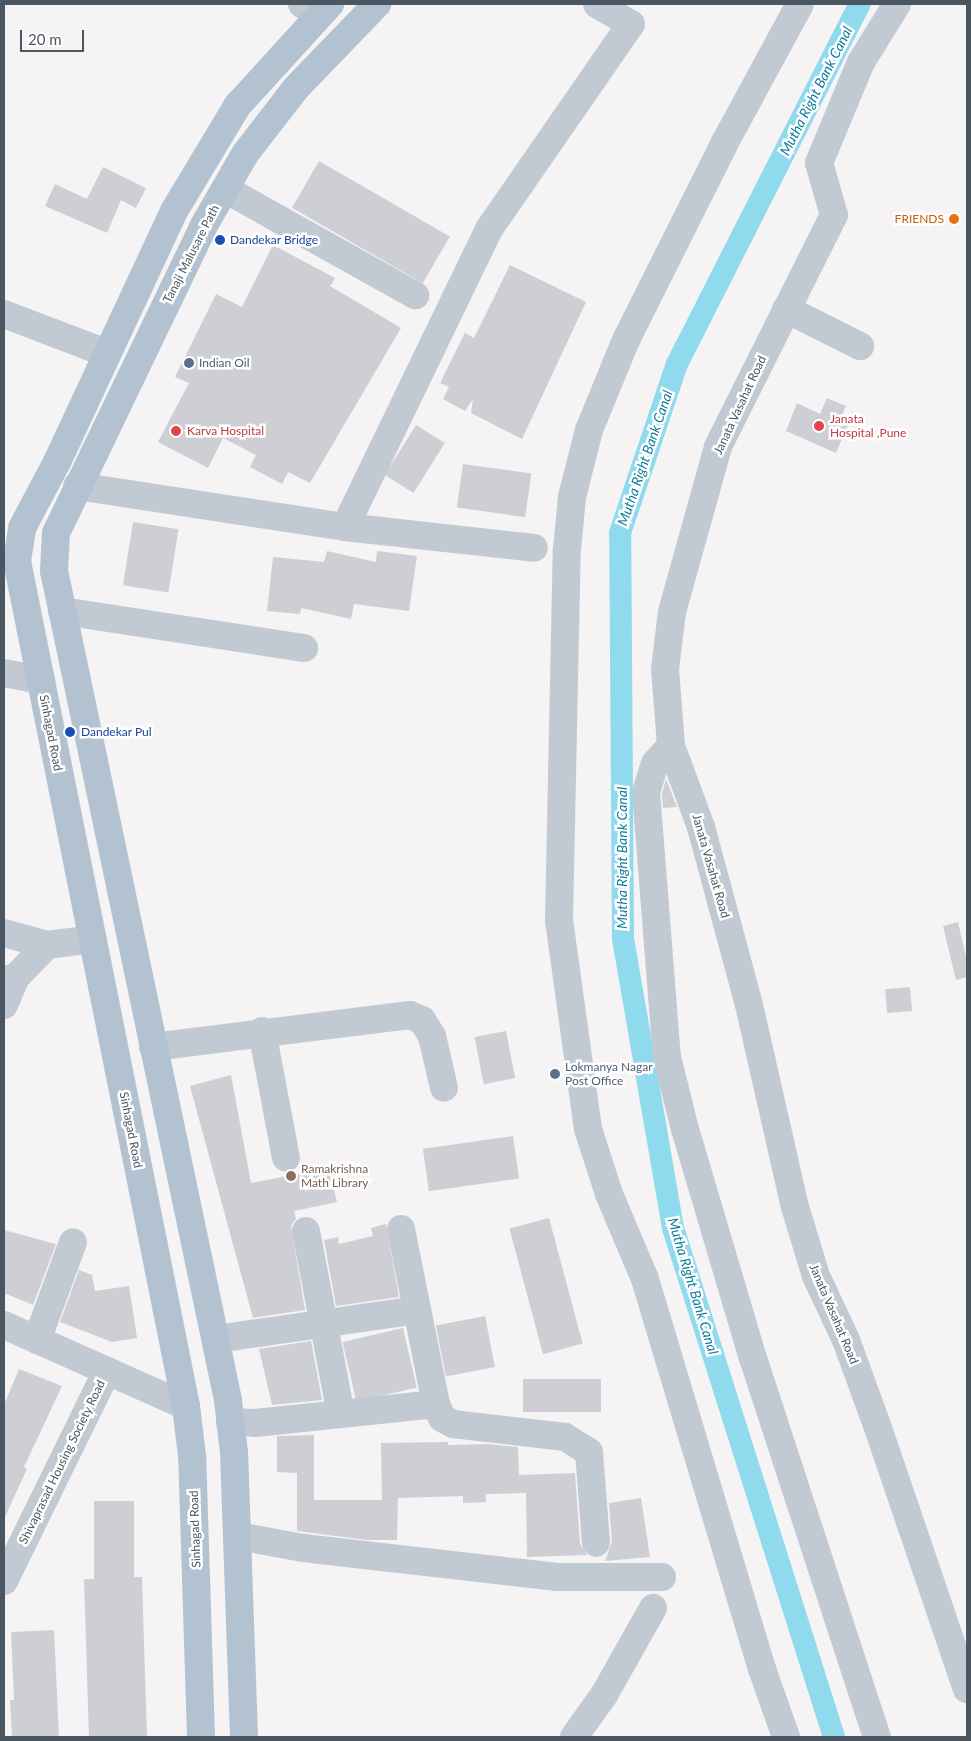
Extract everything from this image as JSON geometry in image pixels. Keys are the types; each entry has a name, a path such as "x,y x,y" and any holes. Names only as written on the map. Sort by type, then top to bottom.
{"main road":[{"name":"Tanaji Malusare Path","path":"56,535 77,486 225,189 264,126 296,88 377,4"},
{"path":"244,1737 238,1536 230,1422 216,1340 54,571 56,535 13,525 57,462 106,353 174,211 237,106 317,7"},
{"path":"148,263 179,278"},
{"name":"Sinhagad Road","path":"13,525 10,558 41,680 186,1406 192,1456 201,1737"},
{"path":"10,558 54,571"},
{"path":"100,975 136,965"}],"street":[{"path":"345,527 489,229 630,24 597,4"},
{"path":"786,1737 762,1670 645,1279 609,1194 588,1129 559,920 567,550 572,497 589,430 626,340 724,144 800,4"},
{"name":"Janata Vasahat Road","path":"897,4 861,62 820,163 834,214 718,446 672,612 666,670 670,746 701,827 749,1005 786,1169 816,1276 850,1348 967,1689"},
{"path":"225,189 415,295"},
{"path":"786,309 860,346"},
{"path":"4,314 106,353"},
{"path":"77,486 345,527 534,548"},
{"path":"62,611 304,648"},
{"path":"4,673 41,680"},
{"path":"670,746 655,762 646,792 667,1057 685,1129 753,1358 877,1737"},
{"path":"4,933 47,945 93,939"},
{"path":"4,1005 10,979 47,945"},
{"path":"153,1047 262,1031 410,1015 422,1020 432,1036 444,1088"},
{"path":"262,1031 286,1158"},
{"path":"401,1229 436,1404 442,1418 453,1424 565,1436 589,1452 596,1543"},
{"path":"306,1231 341,1414"},
{"path":"37,1340 73,1242"},
{"path":"216,1340 323,1322 417,1310"},
{"name":"Shivaprasad Housing Society Road","path":"4,1325 186,1406"},
{"name":"Shivaprasad Housing Society Road","path":"4,1581 107,1371"},
{"path":"230,1422 341,1414 436,1404"},
{"path":"238,1536 303,1548 557,1577 662,1577"},
{"path":"574,1737 604,1695 653,1608"}],"building":[{"path":"319,161 450,237 423,283 292,208"},
{"path":"103,167 146,188 136,208 121,200 107,233 45,206 55,184 87,199"},
{"path":"273,245 335,278 330,286 401,328 310,483 288,472 282,484 250,467 256,455 223,438 208,468 158,442 189,383 175,377 216,294 242,307"},
{"path":"510,265 586,302 522,439 471,413 473,399 465,411 443,399 449,387 440,383 465,333 474,338"},
{"path":"827,398 846,406 839,422 848,425 836,453 786,431 797,403 820,414"},
{"path":"416,425 445,443 414,493 385,475"},
{"path":"463,464 531,474 525,517 457,508"},
{"path":"133,522 178,529 168,592 123,585"},
{"path":"327,551 376,562 377,551 417,556 409,611 354,604 351,619 301,608 300,614 267,611 273,557 324,562"},
{"path":"666,779 677,807 663,808 662,794"},
{"path":"958,922 967,961 967,977 956,980 943,926"},
{"path":"910,987 912,1011 887,1013 885,989"},
{"path":"506,1031 515,1078 484,1084 475,1037"},
{"path":"231,1075 251,1183 328,1168 337,1202 294,1211 296,1219 291,1226 305,1310 253,1318 190,1086"},
{"path":"513,1136 519,1179 429,1191 423,1149"},
{"path":"549,1218 583,1344 543,1354 509,1229"},
{"path":"386,1224 399,1297 336,1306 324,1240 338,1237 339,1244 373,1236 371,1228"},
{"path":"4,1230 56,1244 33,1305 4,1293"},
{"path":"79,1270 92,1275 95,1291 129,1286 137,1338 112,1342 60,1322"},
{"path":"485,1316 495,1367 446,1377 436,1326"},
{"path":"403,1328 417,1387 356,1401 343,1342"},
{"path":"311,1341 322,1400 272,1405 259,1349"},
{"path":"19,1369 62,1386 24,1467 27,1469 4,1519 4,1405"},
{"path":"523,1379 601,1379 601,1412 523,1412"},
{"path":"314,1435 314,1500 382,1500 381,1443 448,1442 448,1445 487,1444 518,1447 519,1475 575,1473 580,1544 587,1555 527,1557 526,1493 486,1494 486,1502 463,1503 463,1496 398,1498 397,1540 367,1540 297,1531 297,1473 277,1472 277,1436"},
{"path":"641,1498 650,1557 605,1561 612,1542 609,1503"},
{"path":"94,1501 134,1501 134,1577 142,1577 147,1737 89,1737 84,1579 94,1579"},
{"path":"54,1630 59,1737 12,1737 10,1700 14,1700 11,1632"}],"waterway":[{"name":"Mutha Right Bank Canal","path":"834,1737 673,1228 623,939 620,533 677,364 860,4"}],"place":[{"name":"FRIENDS","path":"954,219"},
{"name":"Dandekar Bridge","path":"220,240"},
{"name":"Indian Oil","path":"189,363"},
{"name":"Janata Hospital ,Pune","path":"819,426"},
{"name":"Karva Hospital","path":"176,431"},
{"name":"Dandekar Pul","path":"70,732"},
{"name":"Lokmanya Nagar Post Office","path":"555,1074"},
{"name":"Ramakrishna Math Library","path":"291,1176"}]}
